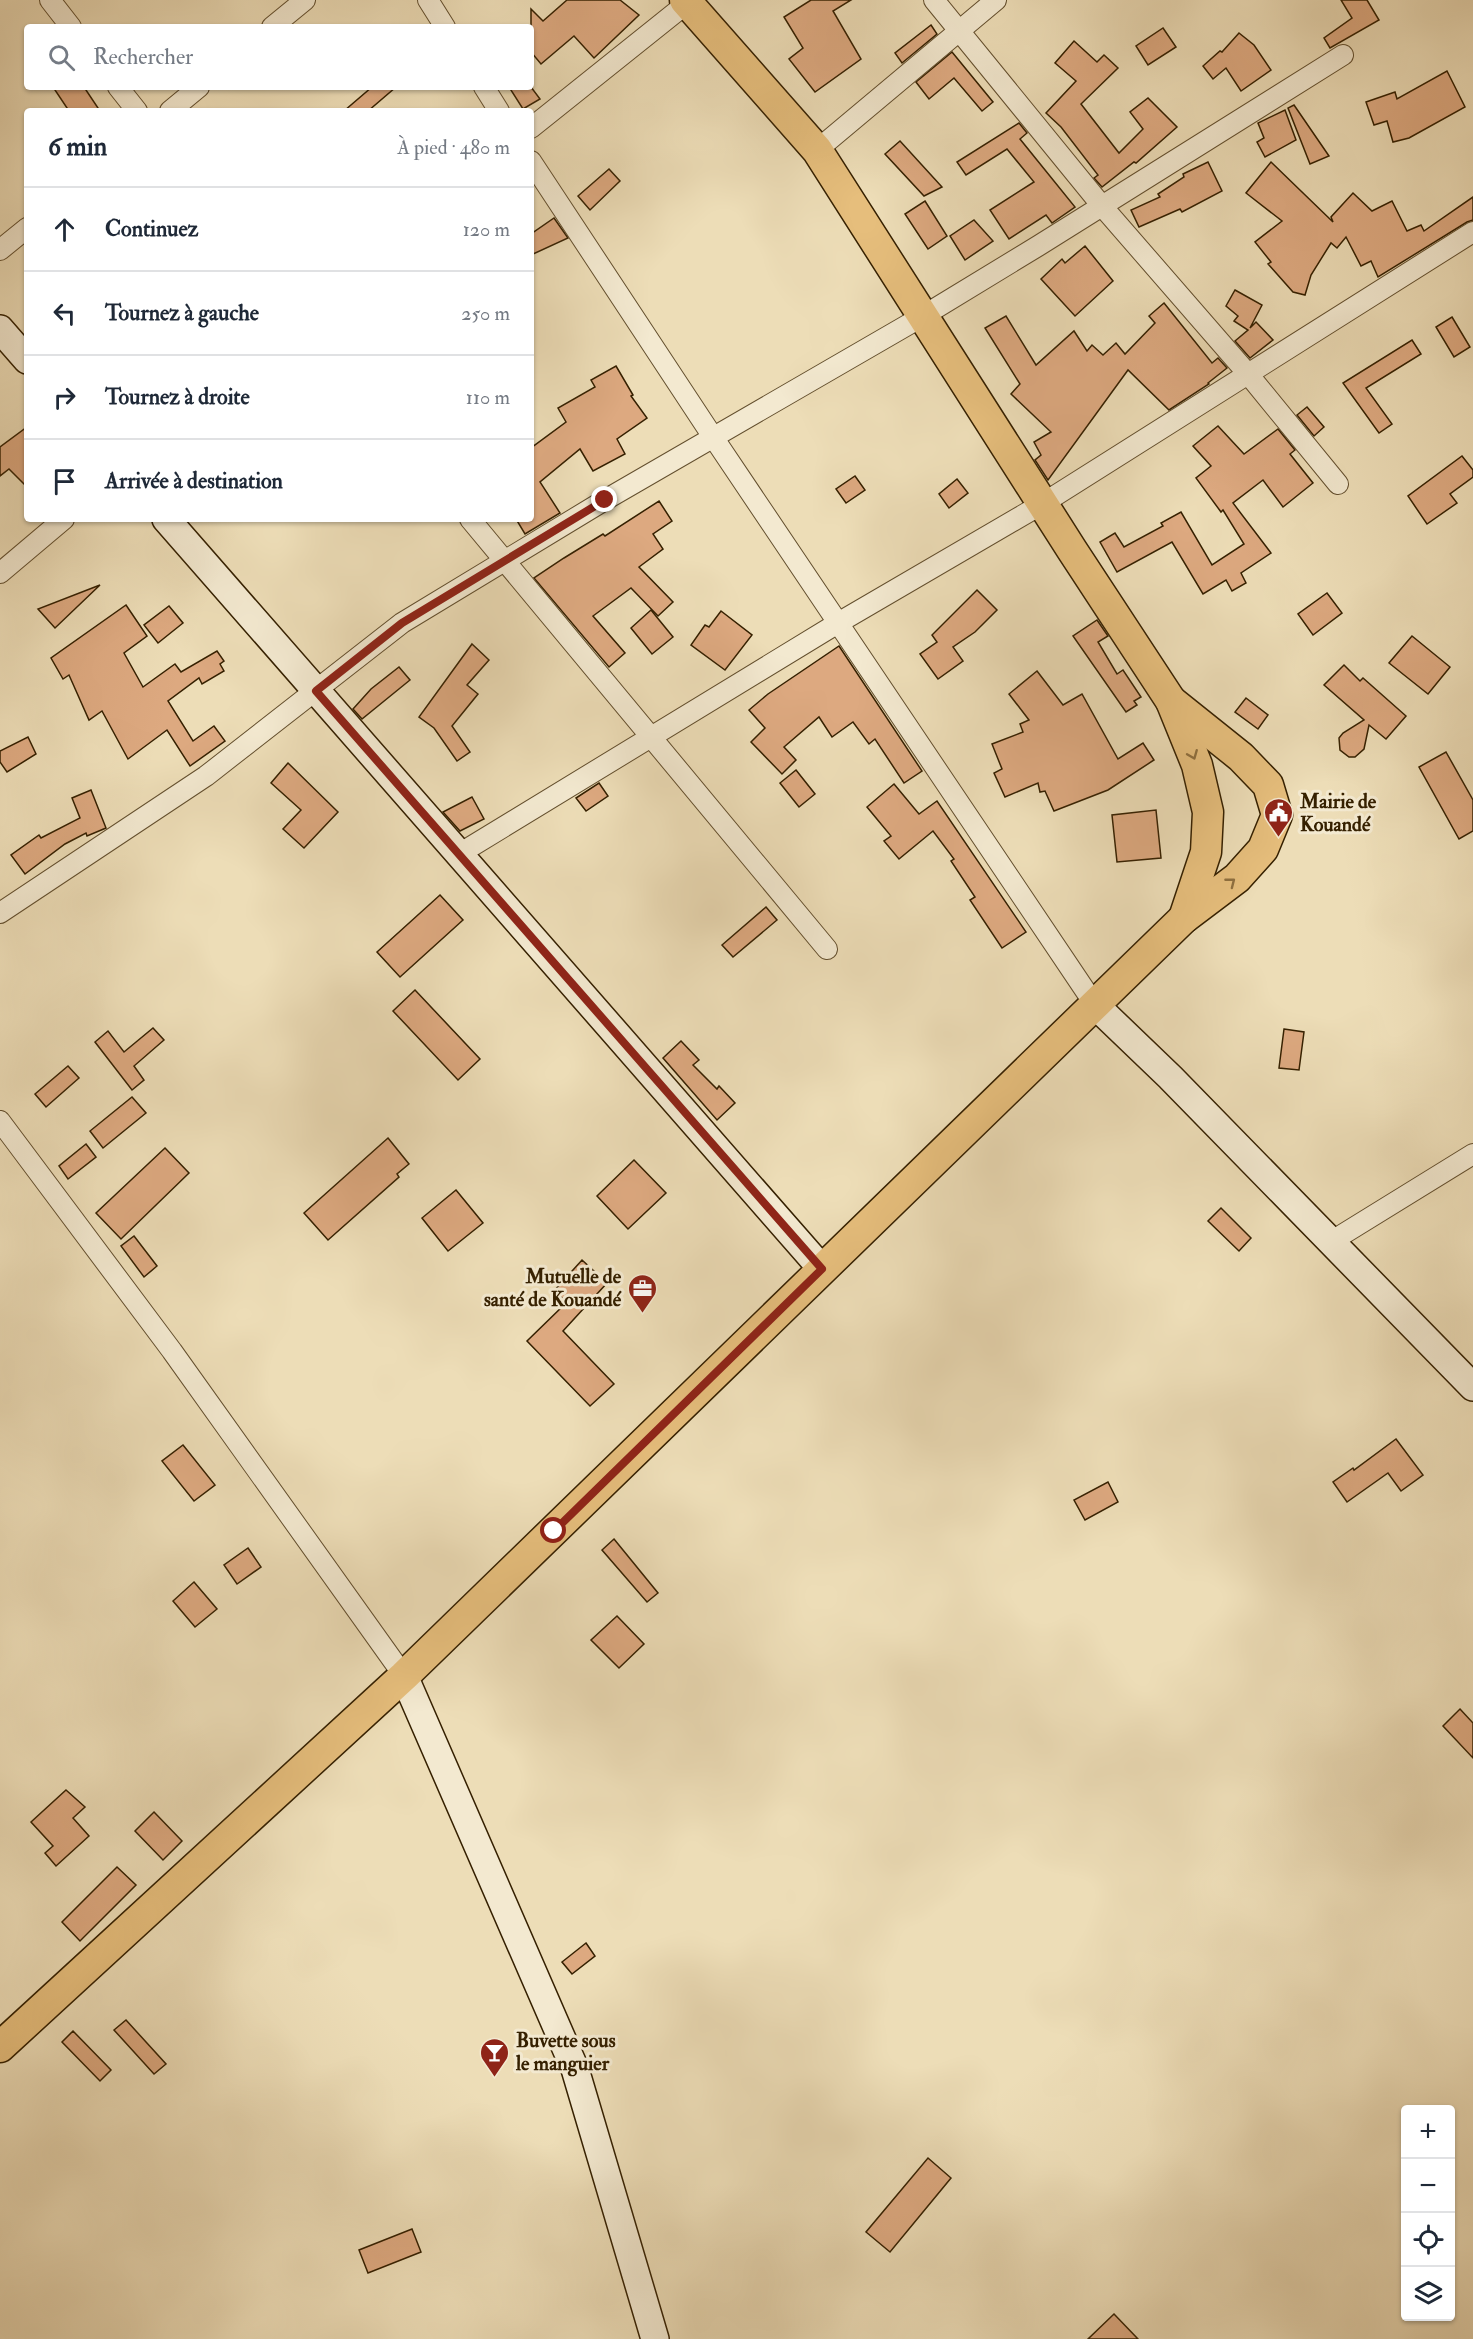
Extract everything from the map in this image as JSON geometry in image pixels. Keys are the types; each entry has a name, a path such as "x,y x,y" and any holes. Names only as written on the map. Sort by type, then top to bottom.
{"main road":[{"path":"688,1 818,150 1042,504 1171,700 1197,765 1208,812 1206,852 1184,918"},
{"path":"0,2047 404,1676 1184,918 1238,878 1263,849 1277,814 1268,785 1241,757 1171,700"}],"street":[{"path":"50,0 69,24"},
{"path":"276,24 305,0"},
{"path":"428,0 443,24"},
{"path":"934,0 1102,206 1248,374 1338,484"},
{"path":"818,150 996,0"},
{"path":"534,126 688,1"},
{"path":"0,913 206,777 402,623 605,500 923,316 1343,55"},
{"path":"120,90 135,108"},
{"path":"174,108 195,90"},
{"path":"486,90 497,108"},
{"path":"534,166 713,437 1095,1005 1170,1077 1473,1387"},
{"path":"0,250 24,230"},
{"path":"459,854 838,623 1042,504 1473,232"},
{"path":"0,328 24,356"},
{"path":"0,573 60,522"},
{"path":"169,522 822,1269"},
{"path":"473,522 827,949"},
{"path":"0,1121 172,1351 404,1676 575,2069 655,2339"},
{"path":"1332,1241 1473,1154"}],"building":[{"path":"567,0 620,0 639,15 594,58 574,36 541,64 534,56 534,24 531,24 531,9 543,21"},
{"path":"811,0 851,0 833,11 861,59 815,92 789,59 803,48 784,17"},
{"path":"1341,0 1367,0 1379,20 1330,48 1324,38 1352,18"},
{"path":"931,25 937,34 902,63 895,53"},
{"path":"1163,28 1176,47 1148,65 1136,46"},
{"path":"1239,33 1254,45 1271,70 1241,91 1226,68 1213,79 1203,66 1220,51 1222,52"},
{"path":"1074,41 1097,62 1104,55 1118,68 1081,104 1119,153 1143,129 1130,112 1148,98 1177,127 1136,163 1134,162 1102,187 1094,178 1098,175 1061,127 1046,113 1076,81 1055,63"},
{"path":"952,52 993,102 982,111 954,78 929,99 916,82"},
{"path":"1447,71 1465,107 1409,138 1393,142 1387,121 1374,125 1366,102 1395,92 1397,99"},
{"path":"55,90 86,90 98,108 67,108"},
{"path":"368,90 392,90 372,108 348,108"},
{"path":"511,90 533,90 540,99 522,108"},
{"path":"1294,105 1329,156 1310,164 1288,108"},
{"path":"1285,110 1296,140 1265,157 1257,142 1264,138 1258,123"},
{"path":"1019,123 1027,133 1020,139 1075,207 1052,223 1046,215 1009,239 990,210 1034,182 1007,149 966,175 957,162"},
{"path":"900,141 942,187 924,196 885,154"},
{"path":"1208,162 1222,191 1182,212 1180,209 1139,227 1131,210 1160,197 1158,194 1184,177 1183,174"},
{"path":"1271,162 1333,222 1331,217 1353,193 1372,211 1392,201 1407,231 1421,225 1424,231 1473,197 1473,220 1378,277 1371,261 1361,266 1346,237 1337,248 1331,243 1311,275 1305,295 1293,292 1268,264 1271,262 1255,242 1282,221 1246,193"},
{"path":"609,169 620,181 590,210 578,196"},
{"path":"925,201 947,236 928,249 905,214"},
{"path":"554,218 568,238 534,254 534,232"},
{"path":"974,220 993,241 965,260 950,236"},
{"path":"1085,246 1113,281 1075,316 1041,279 1062,259 1065,263"},
{"path":"1235,290 1262,305 1250,328 1256,322 1273,340 1250,358 1235,341 1248,330 1234,321 1238,316 1226,306"},
{"path":"1164,303 1212,363 1218,358 1227,368 1209,384 1169,410 1128,370 1048,480 1035,460 1041,455 1034,442 1051,432 1011,394 1020,384 985,328 1006,316 1036,365 1074,331 1087,351 1092,345 1103,355 1116,343 1125,354 1155,323 1149,316"},
{"path":"1452,317 1470,347 1454,357 1436,327"},
{"path":"1412,340 1421,354 1366,388 1392,424 1379,433 1343,383"},
{"path":"616,366 633,395 631,396 647,418 617,439 625,454 593,471 580,449 540,482 560,513 525,534 518,522 534,522 534,446 566,422 558,408 595,387 591,380"},
{"path":"1307,407 1324,427 1314,436 1297,415"},
{"path":"1218,426 1244,454 1278,429 1295,450 1290,454 1313,483 1283,507 1263,480 1233,503 1271,553 1241,573 1246,583 1232,591 1226,580 1203,594 1172,542 1117,572 1100,542 1115,533 1124,547 1163,526 1161,523 1181,512 1212,565 1244,544 1223,510 1221,512 1196,478 1211,466 1193,446"},
{"path":"24,429 24,484 9,469 0,476 0,447"},
{"path":"1462,456 1473,470 1473,477 1450,494 1457,503 1427,524 1408,496"},
{"path":"855,476 865,490 846,503 836,489"},
{"path":"957,479 968,493 949,508 939,494"},
{"path":"659,501 672,521 653,534 663,549 639,567 673,602 658,616 631,588 593,616 625,653 609,667 534,578"},
{"path":"100,585 55,628 38,609"},
{"path":"977,590 997,610 975,632 953,647 963,661 938,679 920,654 937,642 932,635"},
{"path":"1327,593 1342,613 1313,635 1298,614"},
{"path":"126,605 147,636 124,653 143,687 175,664 181,672 217,651 224,661 220,664 224,671 202,684 199,678 168,701 193,741 214,726 225,741 190,766 167,730 128,759 102,711 89,720 69,675 63,679 51,658"},
{"path":"169,606 183,623 158,643 144,625"},
{"path":"651,610 673,637 652,654 631,628"},
{"path":"721,611 752,635 725,670 691,645 705,625 709,627"},
{"path":"1097,620 1108,636 1098,642 1117,674 1123,670 1141,697 1134,701 1137,705 1126,712 1073,636"},
{"path":"1412,636 1450,667 1428,694 1389,663"},
{"path":"472,644 489,660 467,685 478,694 452,726 470,752 457,761 434,728 419,717"},
{"path":"839,646 922,771 904,783 875,739 869,744 853,722 832,737 819,717 784,747 796,760 782,774 751,742 765,728 749,710 768,694"},
{"path":"1344,665 1360,681 1363,678 1406,716 1386,739 1369,725 1364,749 1355,757 1349,757 1340,750 1339,738 1364,720 1324,685"},
{"path":"399,667 410,680 362,719 353,709 371,689"},
{"path":"1037,671 1063,705 1082,694 1118,759 1143,743 1154,760 1108,790 1054,811 1045,791 1040,792 1038,783 1005,797 994,773 1002,769 992,744 1023,732 1020,724 1029,720 1009,694"},
{"path":"1246,698 1268,715 1258,729 1235,712"},
{"path":"28,737 36,754 7,772 0,762 0,751"},
{"path":"1446,752 1473,800 1473,831 1459,839 1419,767"},
{"path":"288,763 338,812 304,848 283,829 301,810 271,783"},
{"path":"796,770 815,794 799,807 780,783"},
{"path":"599,783 608,796 586,811 576,798"},
{"path":"894,784 919,814 937,801 1026,932 1002,948 970,900 975,897 951,861 954,859 933,831 899,859 884,841 891,836 867,807"},
{"path":"91,790 106,828 87,836 86,833 65,844 25,874 11,855 39,835 41,838 80,818 72,798"},
{"path":"472,797 484,819 460,831 443,812"},
{"path":"1156,810 1161,858 1117,862 1112,815"},
{"path":"440,895 463,920 400,977 377,952"},
{"path":"766,907 777,920 733,957 722,945"},
{"path":"415,990 480,1059 458,1080 393,1011"},
{"path":"153,1028 164,1040 134,1066 144,1080 132,1090 95,1042 108,1031 124,1052"},
{"path":"1284,1029 1304,1032 1299,1070 1279,1068"},
{"path":"681,1041 699,1060 693,1065 717,1089 719,1086 735,1103 717,1120 663,1058"},
{"path":"68,1066 79,1078 46,1107 35,1094"},
{"path":"132,1097 146,1113 103,1148 90,1131"},
{"path":"388,1138 409,1164 397,1174 399,1177 328,1240 304,1213"},
{"path":"86,1144 96,1157 68,1179 59,1166"},
{"path":"165,1148 189,1173 121,1239 96,1213"},
{"path":"634,1160 666,1193 628,1229 597,1196"},
{"path":"456,1190 483,1223 448,1251 422,1218"},
{"path":"1221,1208 1251,1238 1239,1251 1208,1221"},
{"path":"134,1236 157,1266 144,1277 121,1246"},
{"path":"582,1260 607,1283 563,1331 614,1384 590,1406 527,1341 567,1302 554,1291"},
{"path":"1396,1439 1423,1475 1401,1491 1388,1473 1347,1502 1333,1482 1353,1468 1354,1470"},
{"path":"183,1445 215,1485 194,1501 162,1461"},
{"path":"1108,1482 1118,1502 1085,1520 1074,1500"},
{"path":"614,1539 658,1593 647,1602 602,1550"},
{"path":"248,1548 261,1567 237,1584 224,1565"},
{"path":"194,1582 217,1609 195,1627 173,1601"},
{"path":"617,1616 644,1644 619,1668 591,1640"},
{"path":"1460,1709 1473,1723 1473,1758 1443,1726"},
{"path":"66,1790 85,1807 73,1818 89,1836 56,1866 45,1853 53,1846 31,1822"},
{"path":"154,1812 182,1841 163,1860 135,1831"},
{"path":"117,1867 136,1885 80,1941 62,1922"},
{"path":"586,1943 595,1956 572,1974 562,1962"},
{"path":"126,2020 166,2064 154,2074 114,2030"},
{"path":"73,2031 111,2070 100,2081 62,2042"},
{"path":"928,2158 951,2178 890,2252 866,2232"},
{"path":"412,2229 421,2252 368,2273 359,2250"},
{"path":"1114,2314 1138,2339 1088,2339"}],"place":[{"name":"Mairie de Kouandé","path":"1279,838"},
{"name":"Mutuelle de santé de Kouandé","path":"642,1314"},
{"name":"Buvette sous le manguier","path":"495,2078"}],"route":[{"path":"554,1531 822,1269 316,691 402,623 605,500"}]}
